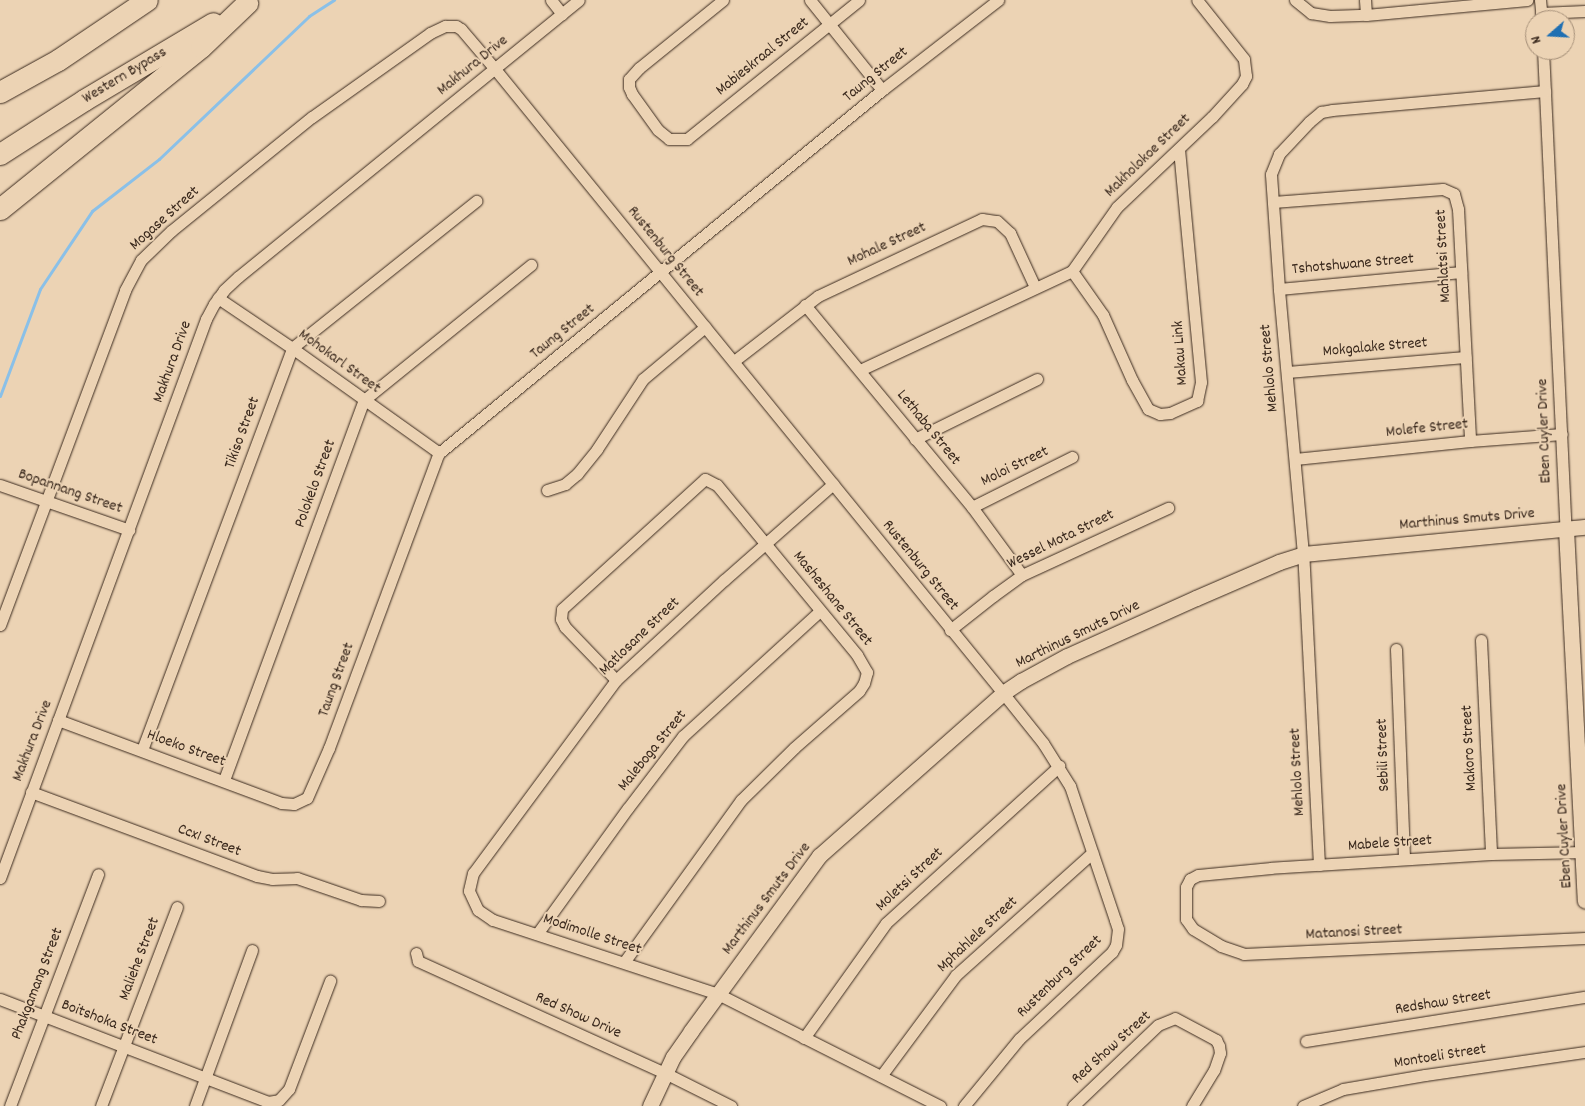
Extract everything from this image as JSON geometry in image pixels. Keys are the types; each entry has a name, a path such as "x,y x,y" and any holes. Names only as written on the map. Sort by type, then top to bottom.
{"highway":[{"path":"0,92 58,60 147,0"},
{"path":"0,209 201,46 249,2"},
{"name":"Western Bypass","path":"0,154 84,100 249,2"}],"street":[{"path":"551,0 562,14"},
{"name":"Makhura Drive","path":"0,878 206,319 218,298 238,277 580,0"},
{"name":"Mabieskraal Street","path":"723,0 639,68 630,79 631,92 658,130 673,140 687,139 859,0"},
{"path":"810,0 882,90"},
{"name":"Taung Street","path":"303,801 313,790 439,453 882,90 998,0"},
{"name":"Makholokoe Street","path":"1072,271 1117,207 1179,150 1242,84 1246,76 1244,59 1197,0"},
{"path":"1295,0 1312,13 1320,16 1366,16 1449,4 1527,0"},
{"path":"1365,0 1366,16"},
{"name":"Mogase Street","path":"0,625 124,290 130,278 150,250 312,117 430,33 445,26 456,26 461,29 495,69"},
{"name":"Eben Cuyler Drive","path":"1543,60 1585,901"},
{"name":"Rustenburg Street","path":"495,69 734,361 950,630 1004,693 1059,766 1070,786 1118,929 1116,945 1112,952 1019,1040 964,1106"},
{"name":"Mehlolo Street","path":"1319,865 1303,554 1279,289 1271,174 1279,154 1321,112 1545,91"},
{"name":"Makau Link","path":"1072,271 1103,316 1132,380 1148,409 1160,414 1170,413 1197,401 1201,382 1179,150"},
{"name":"Mahlatsi Street","path":"1272,202 1447,189 1454,194 1458,204 1470,441"},
{"path":"292,348 476,200"},
{"name":"Mohale Street","path":"734,361 805,305 829,289 982,218 997,221 1010,233 1035,287"},
{"path":"364,400 531,265"},
{"path":"860,370 1072,271"},
{"name":"Tshotshwane Street","path":"1279,289 1461,272"},
{"name":"Mohokarl Street","path":"218,298 292,348 439,453"},
{"name":"Lethaba Street","path":"805,305 972,506 1022,575"},
{"path":"547,490 565,484 577,474 597,449 636,389 650,372 705,327"},
{"name":"Tikiso Street","path":"142,750 292,348"},
{"name":"Mokgalake Street","path":"1287,372 1465,357"},
{"path":"915,439 1037,379"},
{"name":"Polokelo Street","path":"224,780 364,400"},
{"name":"Molefe Street","path":"1295,459 1470,441 1562,434"},
{"name":"Moloi Street","path":"972,506 1072,457"},
{"name":"Masheshane Street","path":"616,680 565,627 560,619 562,609 703,480 709,479 717,485 766,544 864,665 867,672 864,684 859,691 794,748 741,800 624,962"},
{"name":"Matlosane Street","path":"469,891 472,873 616,680 833,484"},
{"name":"Bopannang Street","path":"0,485 45,503 129,530"},
{"name":"Wessel Mota Street","path":"950,630 992,596 1022,575 1168,508"},
{"name":"Marthinus Smuts Drive","path":"650,1106 678,1050 819,856 1004,693 1021,681 1067,656 1279,562 1303,554 1585,527"},
{"name":"Maleboga Street","path":"537,934 682,736 820,611"},
{"name":"Makoro Street","path":"1480,640 1491,854"},
{"name":"Sebili Street","path":"1396,649 1404,859"},
{"name":"Hloeko Street","path":"58,720 224,780 281,803 294,804 303,801"},
{"name":"Moletsi Street","path":"804,1038 886,923 1059,766"},
{"name":"Ccx1 Street","path":"32,792 257,876 272,879 297,878 361,900 379,901"},
{"name":"Mabele Street","path":"1198,875 1404,859 1491,854 1584,852"},
{"name":"Mphahlele Street","path":"881,1076 956,975 1092,853"},
{"name":"Phakgamang Street","path":"10,1106 98,874"},
{"name":"Matanosi Street","path":"1198,875 1187,882 1186,919 1202,936 1229,950 1244,954 1585,938"},
{"name":"Modimolle Street","path":"469,891 473,902 484,914 503,924 718,994"},
{"name":"Maliehe Street","path":"101,1106 177,908"},
{"path":"196,1106 252,950"},
{"name":"Red Show Drive","path":"416,953 418,961 665,1073 731,1106"},
{"name":"Boitshoka Street","path":"0,999 268,1102 284,1096 330,981"},
{"path":"718,994 940,1106"},
{"name":"Redshaw Street","path":"1306,1040 1585,997"},
{"name":"Red Show Street","path":"1073,1106 1158,1024 1175,1018 1216,1040 1219,1046 1220,1053 1214,1070 1192,1106"},
{"name":"Montoeli Street","path":"1304,1106 1343,1089 1425,1074 1585,1052"}],"waterway":[{"path":"0,396 40,289 92,211 159,159 309,16 334,0"}]}
